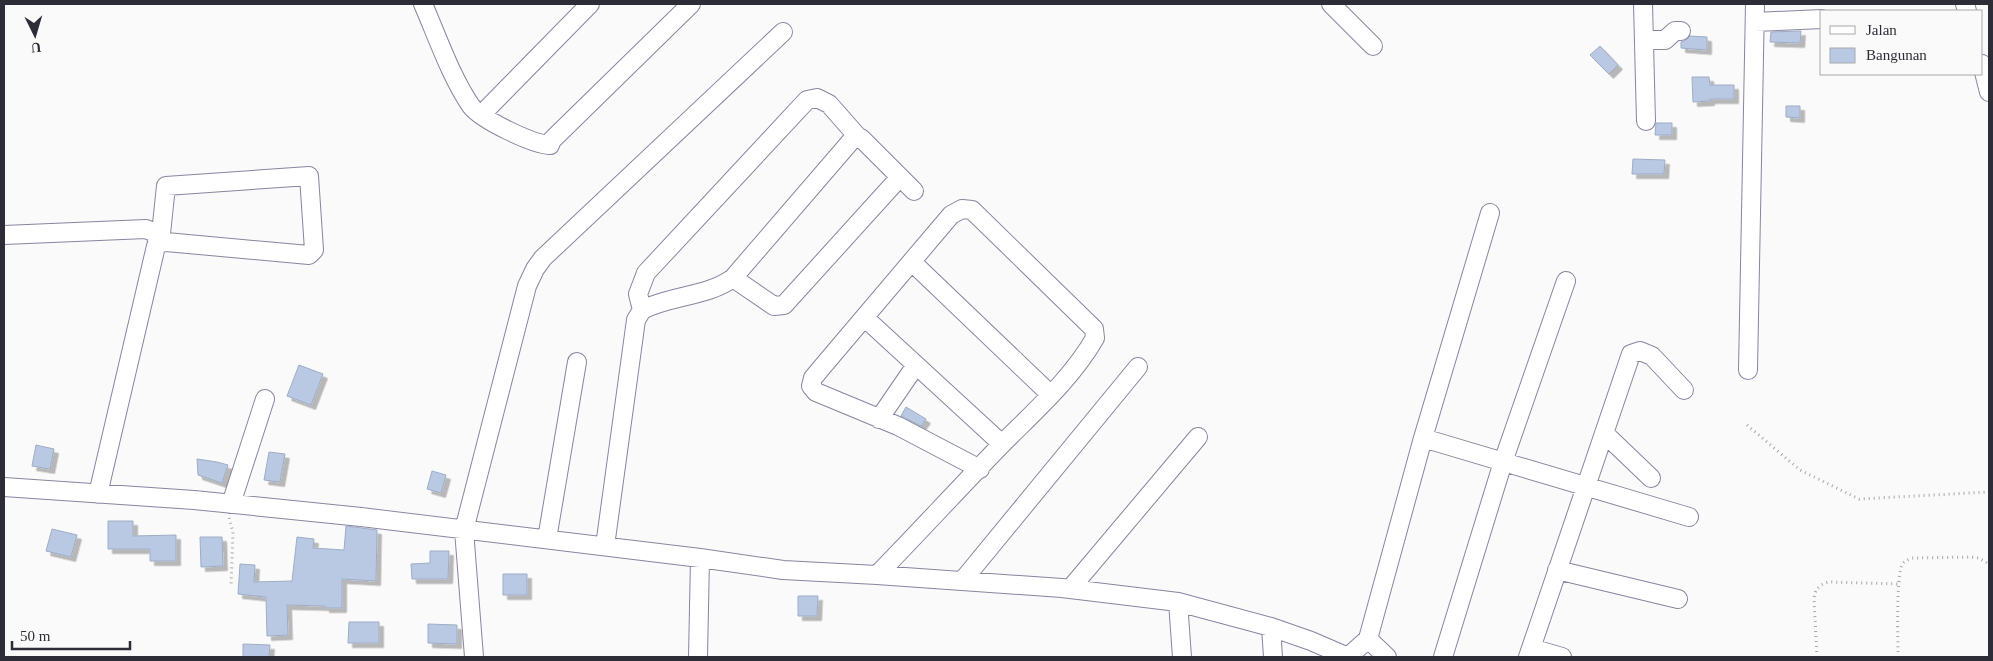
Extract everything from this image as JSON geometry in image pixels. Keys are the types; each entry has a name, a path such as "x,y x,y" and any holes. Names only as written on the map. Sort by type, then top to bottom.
{"street":[{"path":"424,4 457,81 472,108 507,130 540,144 550,145 559,133 691,4"},
{"path":"482,114 590,4"},
{"path":"1331,4 1373,46"},
{"path":"1643,4 1646,120"},
{"path":"1748,370 1755,4"},
{"path":"1755,22 1820,19"},
{"path":"1644,40 1665,40 1675,32 1681,31"},
{"path":"474,657 464,530 527,286 535,268 543,258 783,32"},
{"path":"1983,68 1989,92"},
{"path":"642,310 638,294 646,273 807,100 817,98 829,104 858,137 914,191"},
{"path":"605,546 636,320 642,310 687,294 711,290 722,286 733,278 851,141 858,137"},
{"path":"98,494 153,252 160,243 166,186 309,176 314,250 309,255 160,243"},
{"path":"733,278 774,306 784,305 900,177"},
{"path":"877,575 980,469 1002,444 1051,395 1095,338 1095,331 972,210 962,209 955,212 813,378 812,388 816,392 898,426 980,469"},
{"path":"4,488 231,504 547,539 782,570 963,580 1070,589 1178,602 1271,627 1310,640 1349,657 1368,639 1423,438 1490,213"},
{"path":"4,235 146,229 153,232 160,243"},
{"path":"913,263 1051,395"},
{"path":"1443,657 1503,462 1566,281"},
{"path":"865,318 1002,444"},
{"path":"1562,657 1530,653 1585,487 1632,354 1640,351 1652,356 1684,390"},
{"path":"547,539 577,362"},
{"path":"879,419 916,365"},
{"path":"963,580 1138,367"},
{"path":"231,504 265,398"},
{"path":"1604,434 1651,478"},
{"path":"1070,589 1198,437"},
{"path":"1423,438 1689,517"},
{"path":"698,657 700,558"},
{"path":"1557,570 1678,599"},
{"path":"1178,602 1182,657"},
{"path":"1271,627 1273,657"},
{"path":"1368,639 1388,657"}],"path":[{"path":"1747,424 1800,470 1859,499 1989,492"},
{"path":"231,504 229,520 233,532 231,586"},
{"path":"1898,657 1902,565 1912,558 1971,557 1979,558 1989,564"},
{"path":"1817,657 1814,599 1815,591 1818,587 1828,582 1900,584"}],"building":[{"path":"1801,31 1800,43 1770,42 1771,32"},
{"path":"1690,36 1707,37 1707,50 1681,48 1681,42"},
{"path":"1600,46 1618,65 1609,74 1590,55"},
{"path":"1692,77 1709,77 1710,85 1734,85 1734,99 1710,99 1710,101 1693,102"},
{"path":"1786,106 1800,106 1800,118 1786,117"},
{"path":"1656,123 1672,123 1672,135 1655,135"},
{"path":"1633,159 1665,160 1664,174 1632,174"},
{"path":"299,365 323,374 311,405 287,396"},
{"path":"906,407 926,419 921,426 901,416"},
{"path":"36,445 54,449 50,469 32,466"},
{"path":"269,452 285,454 280,482 264,480"},
{"path":"197,459 228,465 222,483 198,475"},
{"path":"432,471 446,475 441,493 427,489"},
{"path":"108,521 133,521 133,536 176,535 176,561 150,561 150,549 108,549"},
{"path":"346,526 377,530 376,581 342,579 342,608 287,605 288,635 267,636 266,597 238,594 240,564 255,565 254,582 292,581 297,537 314,539 313,548 344,550"},
{"path":"52,529 77,535 71,557 46,551"},
{"path":"200,537 222,537 223,566 201,567"},
{"path":"430,551 449,551 448,579 412,579 411,564 430,563"},
{"path":"503,574 527,574 527,595 503,595"},
{"path":"798,596 818,596 817,616 798,616"},
{"path":"349,622 379,622 379,643 348,643"},
{"path":"428,624 457,625 457,644 428,643"},
{"path":"243,644 270,645 269,657 243,657"}]}
